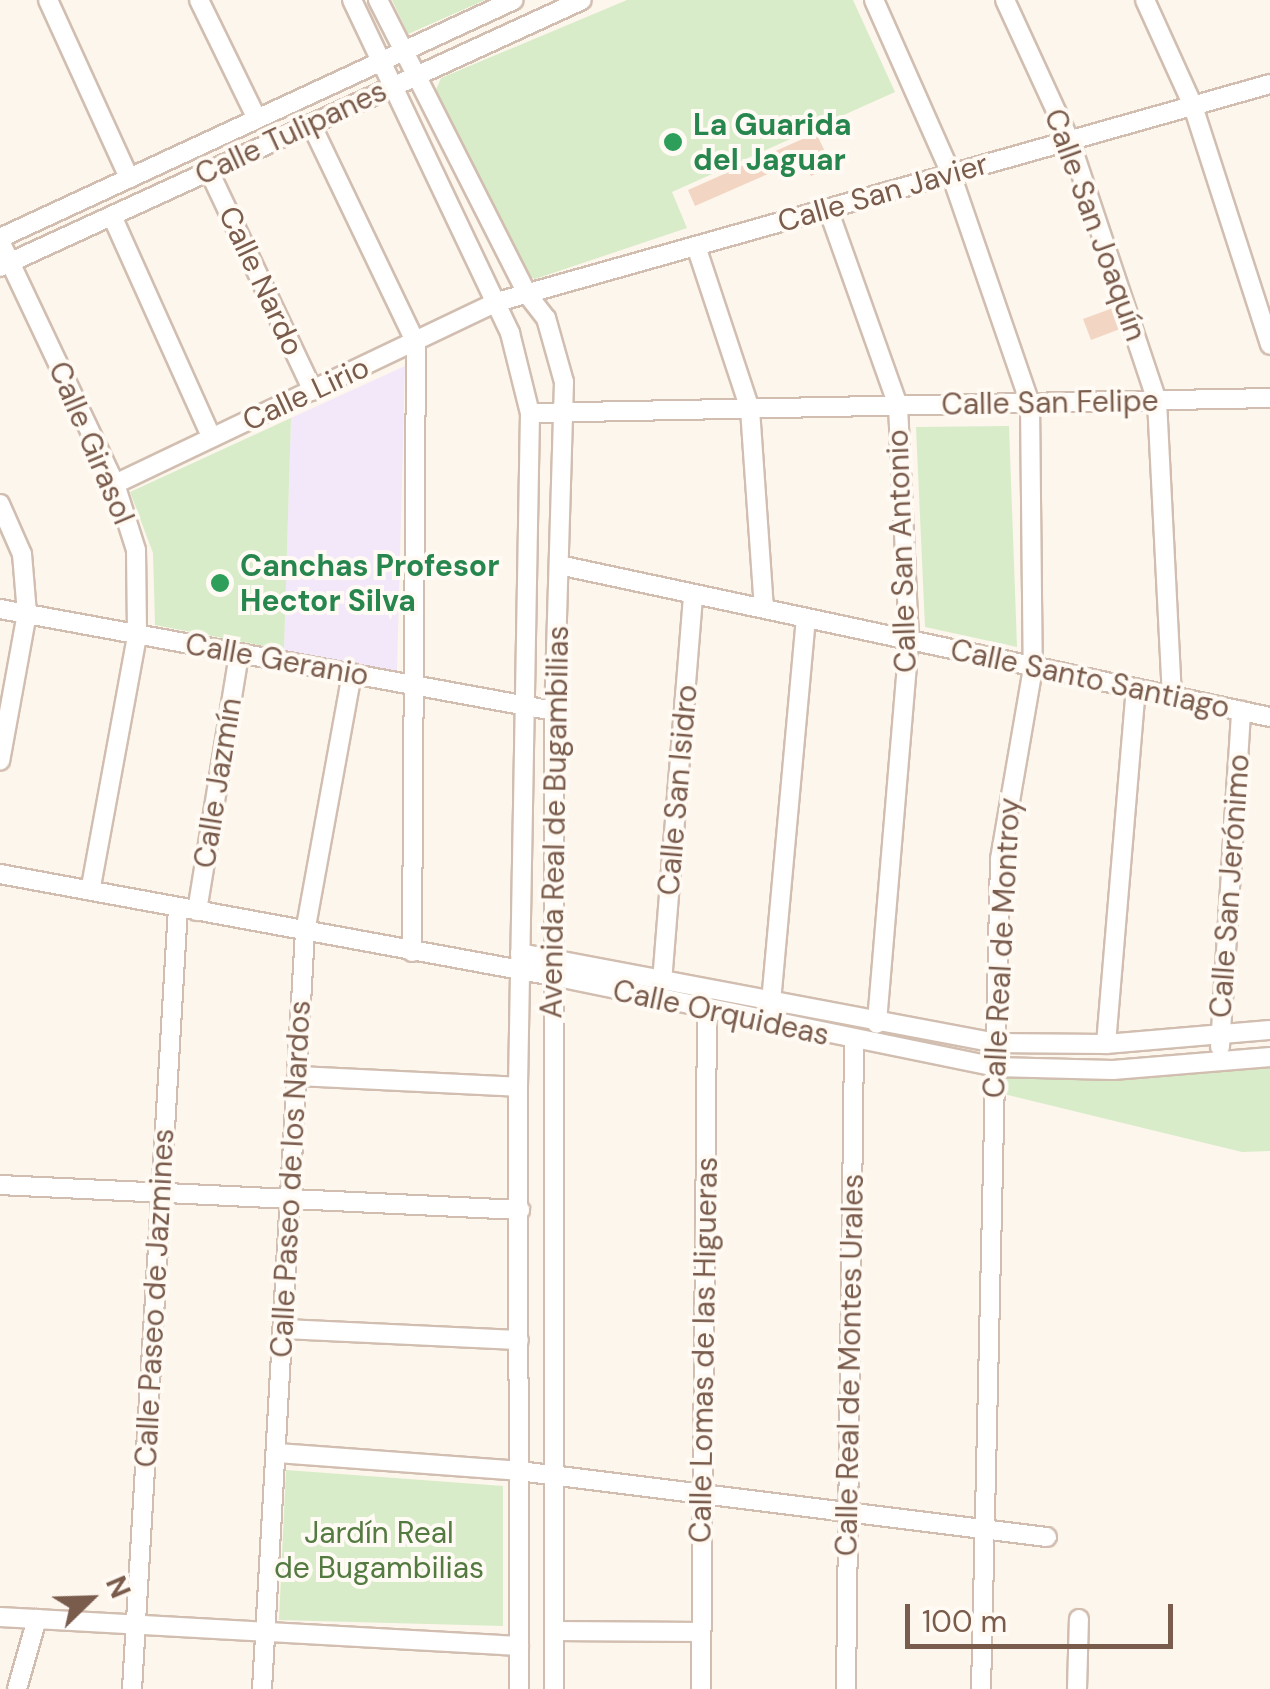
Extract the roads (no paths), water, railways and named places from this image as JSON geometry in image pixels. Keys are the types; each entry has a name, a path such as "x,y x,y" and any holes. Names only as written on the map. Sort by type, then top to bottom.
{"street":[{"path":"48,0 129,178"},
{"path":"199,0 257,119"},
{"name":"Avenida Real de Bugambilias","path":"352,0 497,302 522,367 530,413 518,1087 519,1689"},
{"name":"Avenida Real de Bugambilias","path":"378,0 526,294 546,318 560,352 562,412 554,711 554,1689"},
{"name":"Calle Tulipanes","path":"0,239 514,0"},
{"name":"Calle Tulipanes","path":"5,264 582,0"},
{"name":"Calle Real de Montroy","path":"874,0 951,174 1030,403 1033,668 1000,859 980,1529 980,1689"},
{"name":"Calle San Joaquín","path":"1006,0 1070,141 1157,400 1172,696"},
{"path":"1144,0 1193,106 1270,345"},
{"name":"Calle San Javier","path":"497,302 1270,84"},
{"path":"311,124 416,343 412,952"},
{"name":"Calle Nardo","path":"209,171 313,392"},
{"name":"Calle San Antonio","path":"828,209 898,406 909,641 877,1024"},
{"path":"112,216 212,438"},
{"name":"Calle Girasol","path":"0,239 5,264 115,484 136,550 136,636 90,891"},
{"path":"696,246 750,408 764,608"},
{"name":"Calle Lirio","path":"115,484 497,302"},
{"name":"Calle San Felipe","path":"530,413 1270,398"},
{"path":"0,504 22,554 27,614 0,761"},
{"name":"Calle Santo Santiago","path":"559,566 693,598 764,608 1270,716"},
{"name":"Calle San Isidro","path":"662,982 693,598"},
{"name":"Calle Geranio","path":"0,609 554,711"},
{"path":"769,1023 806,620"},
{"name":"Calle Jazmín","path":"188,910 239,655"},
{"name":"Calle Paseo de los Nardos","path":"262,1689 306,932 352,674"},
{"path":"1106,1044 1136,689"},
{"name":"Calle San Jerónimo","path":"1219,1062 1241,711"},
{"name":"Calle Orquideas","path":"0,874 412,952 662,982 996,1043 1106,1044 1270,1030"},
{"name":"Calle Paseo de Jazmines","path":"132,1689 161,1193 188,910"},
{"name":"Calle Orquideas","path":"554,967 707,1010 995,1067 1219,1062 1270,1057"},
{"name":"Calle Lomas de las Higueras","path":"701,1689 707,1010"},
{"name":"Calle Real de Montes Urales","path":"846,1689 854,1042"},
{"path":"297,1076 518,1087"},
{"path":"0,1185 520,1210"},
{"path":"283,1329 519,1340"},
{"path":"276,1453 520,1471 1047,1537"},
{"path":"0,1617 520,1646"},
{"path":"17,1689 37,1619"},
{"path":"1077,1689 1079,1619"},
{"path":"554,1631 701,1632"}],"place":[{"name":"La Guarida del Jaguar","path":"673,142"},
{"name":"Canchas Profesor Hector Silva","path":"220,583"}],"park label":[{"name":"Jardín Real de Bugambilias","path":"379,1550"}]}
